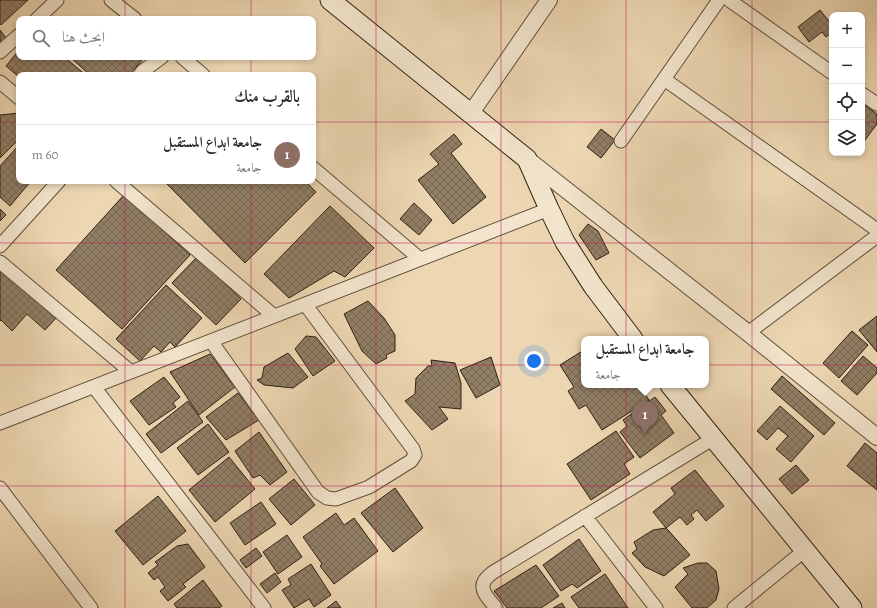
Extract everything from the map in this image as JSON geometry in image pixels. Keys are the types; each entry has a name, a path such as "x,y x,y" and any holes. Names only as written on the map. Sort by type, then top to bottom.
{"main road":[{"path":"330,0 527,159 565,242 609,308 631,336"},
{"path":"672,388 852,608"}],"street":[{"path":"40,16 58,0"},
{"path":"111,0 131,16"},
{"path":"471,114 549,0"},
{"path":"621,141 719,0"},
{"path":"729,0 829,71"},
{"path":"0,52 16,38"},
{"path":"142,72 158,60"},
{"path":"186,60 200,72"},
{"path":"664,79 877,230"},
{"path":"0,82 16,95"},
{"path":"865,96 877,104"},
{"path":"527,159 748,333 877,437"},
{"path":"316,171 420,259"},
{"path":"0,246 56,184"},
{"path":"120,184 274,316"},
{"path":"0,423 549,209"},
{"path":"748,333 877,236"},
{"path":"0,262 131,372"},
{"path":"211,341 318,492 327,498 336,499 369,487 411,461 415,455 413,449 305,304"},
{"path":"94,386 264,608"},
{"path":"496,608 483,591 482,585 485,579 492,573 714,438"},
{"path":"0,488 91,608"},
{"path":"585,516 656,608"},
{"path":"734,608 805,550"}],"building":[{"path":"0,0 28,0 1,25"},
{"path":"820,10 829,21 829,34 826,37 822,32 809,42 798,27"},
{"path":"0,30 7,39 0,43"},
{"path":"16,54 16,60 68,60 82,72 16,72 16,74 6,66"},
{"path":"73,60 142,60 132,72 87,72"},
{"path":"865,105 877,114 877,124 865,140"},
{"path":"16,113 16,142 0,158 0,115"},
{"path":"601,129 615,140 601,158 587,147"},
{"path":"454,134 462,144 451,153 486,197 453,224 418,180 439,164 430,154"},
{"path":"16,148 16,184 28,184 10,206 0,197 0,166"},
{"path":"167,184 308,184 316,192 245,263"},
{"path":"124,195 190,255 122,329 56,270"},
{"path":"414,203 432,220 419,235 400,219"},
{"path":"330,206 374,248 345,277 334,271 289,298 264,274"},
{"path":"0,209 6,215 0,221"},
{"path":"588,224 598,231 609,253 596,260 579,235"},
{"path":"197,257 241,299 216,325 172,283"},
{"path":"0,268 57,317 45,330 27,314 12,331 1,320 0,321"},
{"path":"166,285 202,318 175,347 170,342 161,352 154,346 140,361 116,339"},
{"path":"368,301 384,318 395,335 395,351 386,355 387,358 376,364 362,351 344,314"},
{"path":"877,316 877,352 859,330"},
{"path":"852,331 868,345 839,378 823,363"},
{"path":"306,336 316,337 335,361 313,376 295,349"},
{"path":"581,352 581,388 641,388 649,400 602,430 586,405 579,409 568,391 574,387 560,365"},
{"path":"288,353 308,377 293,388 264,385 257,380 262,378 264,367"},
{"path":"210,354 235,387 199,415 170,372"},
{"path":"863,356 877,368 877,373 857,395 841,381"},
{"path":"491,357 500,385 476,398 460,370"},
{"path":"431,360 455,363 461,383 461,409 439,407 448,419 432,430 405,401 415,394 416,378 428,366 432,366"},
{"path":"782,376 835,423 824,435 771,389"},
{"path":"164,377 180,397 173,403 176,407 149,425 130,401"},
{"path":"238,393 259,420 226,440 206,417"},
{"path":"655,397 666,411 661,415 674,433 640,458 620,432 627,426 623,420"},
{"path":"188,401 203,422 161,453 146,434"},
{"path":"780,406 814,436 791,462 776,449 788,436 778,428 767,440 757,431"},
{"path":"208,424 229,452 198,475 177,448"},
{"path":"616,431 634,457 624,464 630,474 591,500 567,464"},
{"path":"259,432 287,472 270,485 260,475 253,478 235,451"},
{"path":"865,443 877,453 877,490 847,466"},
{"path":"229,457 255,489 215,522 189,490"},
{"path":"796,465 809,480 792,494 779,479"},
{"path":"695,470 724,506 706,521 697,510 691,515 694,519 687,525 680,517 666,528 653,512 675,494 671,488"},
{"path":"294,479 315,505 291,525 269,499"},
{"path":"395,488 423,528 393,552 361,513"},
{"path":"158,496 186,531 143,565 115,531"},
{"path":"261,502 276,524 245,545 230,523"},
{"path":"336,513 344,525 354,518 378,551 334,584 320,566 322,564 303,537"},
{"path":"666,528 690,555 664,576 645,567 632,553 637,549 634,542 653,530"},
{"path":"287,535 302,557 278,574 263,552"},
{"path":"579,539 601,571 577,588 572,584 561,591 543,565"},
{"path":"188,544 205,567 183,584 186,587 168,601 160,591 165,587 158,577 154,580 148,573 158,565 155,562 177,546"},
{"path":"256,548 262,556 246,568 240,560"},
{"path":"698,563 707,563 716,571 719,589 716,600 707,608 692,608 675,587 688,574 683,568"},
{"path":"311,564 331,595 314,607 309,599 294,608 282,590 291,585 288,579"},
{"path":"536,565 559,596 541,608 507,608 494,591"},
{"path":"275,573 281,582 267,593 260,584"},
{"path":"605,574 628,608 579,608 571,597"},
{"path":"203,580 222,606 219,608 177,608 174,604"},
{"path":"336,601 341,608 327,608"},
{"path":"562,603 565,608 553,608"}],"place":[{"name":"جامعة ابداع المستقبل","path":"645,434"}]}
